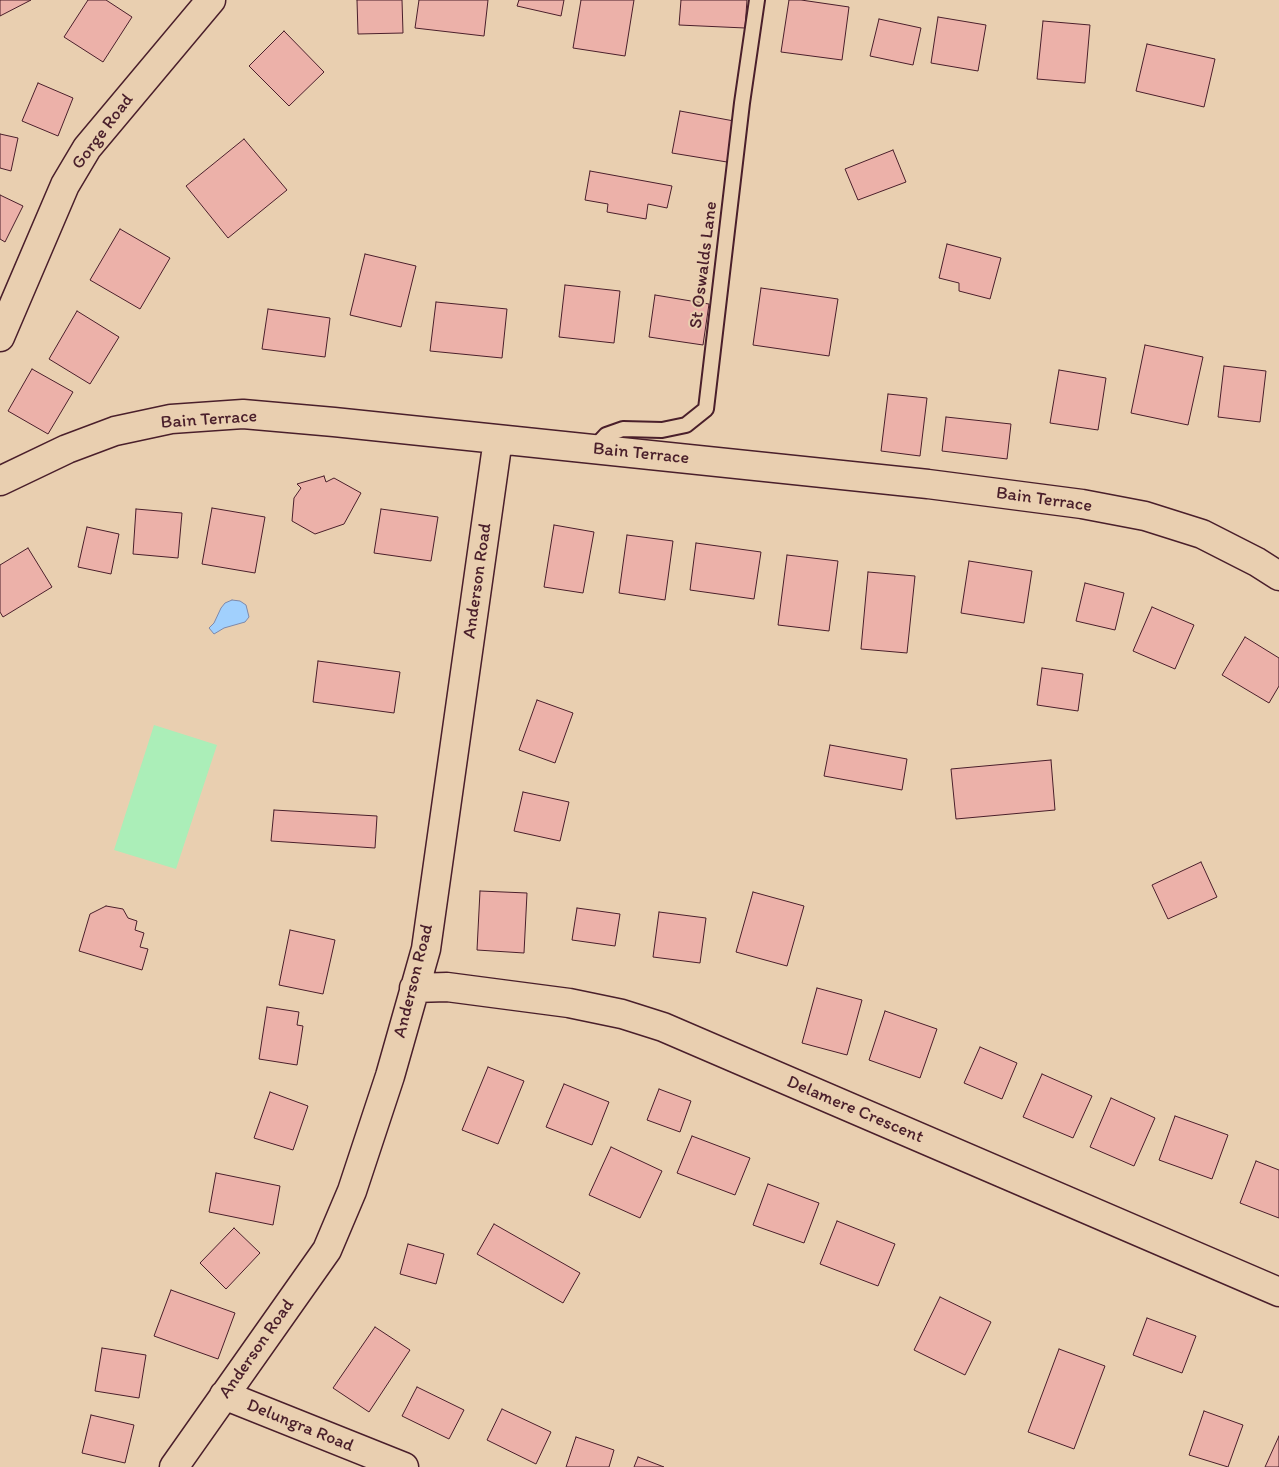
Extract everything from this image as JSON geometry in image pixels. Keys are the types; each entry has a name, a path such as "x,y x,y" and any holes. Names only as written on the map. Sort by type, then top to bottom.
{"street":[{"name":"Gorge Road","path":"0,337 65,184 87,148 211,0"},
{"name":"Bain Terrace","path":"0,481 67,449 115,431 171,419 243,414 928,484 1082,504 1145,516 1202,534 1257,562 1279,576"},
{"name":"Anderson Road","path":"174,1467 327,1250 352,1191 387,1085 426,949 498,439"},
{"name":"Delamere Crescent","path":"414,988 447,987 569,1003 622,1014 663,1027 1279,1292"},
{"name":"Delungra Road","path":"224,1395 404,1467"}],"lane":[{"name":"St Oswalds Lane","path":"594,449 606,435 623,429 662,430 686,426 706,409 742,104 758,0"}],"green space":[{"path":"154,725 217,745 176,869 114,850"}],"water":[{"path":"232,600 240,601 246,605 249,617 245,622 224,628 214,634 209,628 214,623 225,603"}],"building":[{"path":"0,0 31,0 0,16"},
{"path":"88,0 106,0 132,17 103,62 64,37"},
{"path":"357,0 402,0 403,33 358,34"},
{"path":"419,0 488,0 484,36 415,28"},
{"path":"519,0 564,0 561,16 517,6"},
{"path":"581,0 634,0 625,56 573,48"},
{"path":"681,0 747,0 745,28 679,25"},
{"path":"789,0 849,7 842,60 781,52"},
{"path":"938,17 986,25 978,71 931,63"},
{"path":"879,19 921,28 913,65 870,56"},
{"path":"1043,21 1090,25 1085,83 1037,79"},
{"path":"284,31 324,72 289,106 249,66"},
{"path":"1147,44 1215,59 1204,107 1136,91"},
{"path":"38,83 73,98 58,136 22,121"},
{"path":"680,111 734,121 727,162 672,153"},
{"path":"0,134 18,138 11,171 0,168"},
{"path":"244,139 287,190 228,238 186,186"},
{"path":"893,150 906,182 858,200 845,169"},
{"path":"590,171 672,186 667,208 648,204 646,219 607,212 608,204 585,200"},
{"path":"0,195 23,206 5,242 0,239"},
{"path":"120,229 170,258 140,309 90,280"},
{"path":"947,244 1001,258 990,299 959,291 959,283 939,278"},
{"path":"365,254 416,266 401,327 350,315"},
{"path":"565,285 620,291 614,343 559,337"},
{"path":"761,288 838,299 829,356 753,345"},
{"path":"655,295 709,304 703,345 649,337"},
{"path":"436,302 507,309 502,358 430,351"},
{"path":"268,309 330,318 325,357 262,349"},
{"path":"77,311 119,337 90,384 49,359"},
{"path":"1145,345 1203,357 1188,425 1131,413"},
{"path":"1224,366 1266,371 1260,422 1218,417"},
{"path":"32,369 73,392 48,434 8,411"},
{"path":"1059,370 1106,378 1098,430 1050,423"},
{"path":"888,394 927,398 920,456 881,451"},
{"path":"946,417 1011,424 1007,459 942,451"},
{"path":"324,476 326,482 334,478 361,493 344,524 315,534 292,521 294,498 301,488 297,484"},
{"path":"212,508 265,517 255,573 202,564"},
{"path":"136,509 182,513 178,558 133,554"},
{"path":"381,509 438,517 431,561 374,553"},
{"path":"554,525 594,532 583,593 544,587"},
{"path":"87,527 119,534 111,574 78,567"},
{"path":"627,535 673,541 665,600 619,593"},
{"path":"696,543 761,552 754,599 690,590"},
{"path":"28,548 52,587 3,617 0,612 0,565"},
{"path":"787,555 838,561 829,631 778,625"},
{"path":"969,561 1032,571 1024,623 961,613"},
{"path":"868,572 915,576 907,653 861,649"},
{"path":"1085,583 1124,593 1115,630 1076,621"},
{"path":"1152,607 1194,625 1175,669 1133,651"},
{"path":"1245,637 1279,658 1279,686 1269,703 1222,675"},
{"path":"318,661 400,672 394,713 313,702"},
{"path":"1042,668 1083,674 1078,711 1037,705"},
{"path":"537,700 573,713 555,763 519,750"},
{"path":"830,745 907,759 902,790 824,776"},
{"path":"1051,760 1055,810 956,819 951,769"},
{"path":"523,792 569,802 560,841 514,831"},
{"path":"274,810 377,816 375,848 271,841"},
{"path":"1201,862 1217,897 1168,919 1152,885"},
{"path":"480,891 527,893 524,953 477,950"},
{"path":"753,892 804,906 787,966 736,952"},
{"path":"106,906 123,909 128,918 137,921 135,930 144,933 140,947 148,949 142,970 79,951 90,914"},
{"path":"577,908 620,914 615,946 572,940"},
{"path":"659,912 706,918 700,963 653,957"},
{"path":"290,930 335,940 323,994 279,985"},
{"path":"817,988 862,1000 847,1055 802,1043"},
{"path":"267,1007 299,1012 297,1025 303,1026 297,1065 259,1059"},
{"path":"885,1011 937,1029 920,1078 869,1060"},
{"path":"980,1047 1017,1063 1002,1099 964,1083"},
{"path":"488,1067 524,1081 498,1144 462,1130"},
{"path":"1042,1074 1092,1096 1073,1138 1023,1117"},
{"path":"564,1084 609,1102 592,1145 546,1127"},
{"path":"659,1089 691,1101 680,1132 647,1120"},
{"path":"270,1092 308,1106 293,1150 254,1138"},
{"path":"1111,1098 1155,1118 1134,1166 1090,1147"},
{"path":"1175,1116 1228,1135 1212,1179 1159,1160"},
{"path":"692,1136 750,1158 735,1195 677,1173"},
{"path":"611,1147 662,1171 640,1218 589,1195"},
{"path":"1256,1161 1279,1170 1279,1218 1240,1203"},
{"path":"216,1173 280,1186 273,1225 209,1212"},
{"path":"768,1184 819,1203 804,1243 753,1225"},
{"path":"837,1221 895,1244 878,1286 820,1264"},
{"path":"494,1224 580,1273 563,1303 477,1254"},
{"path":"234,1228 260,1253 226,1289 200,1263"},
{"path":"408,1244 444,1254 436,1284 400,1274"},
{"path":"171,1290 235,1313 218,1359 154,1336"},
{"path":"940,1297 991,1322 965,1375 914,1350"},
{"path":"1147,1318 1196,1336 1182,1373 1133,1355"},
{"path":"375,1327 410,1350 369,1412 333,1388"},
{"path":"102,1348 146,1355 139,1398 95,1391"},
{"path":"1059,1349 1105,1366 1074,1449 1028,1432"},
{"path":"417,1387 464,1410 449,1439 402,1416"},
{"path":"502,1409 551,1432 536,1464 487,1440"},
{"path":"1204,1411 1243,1425 1228,1467 1189,1455"},
{"path":"91,1415 134,1425 125,1463 82,1453"},
{"path":"1279,1436 1279,1467 1265,1467"},
{"path":"576,1437 614,1450 609,1467 566,1467"},
{"path":"638,1457 664,1467 634,1467"}]}
